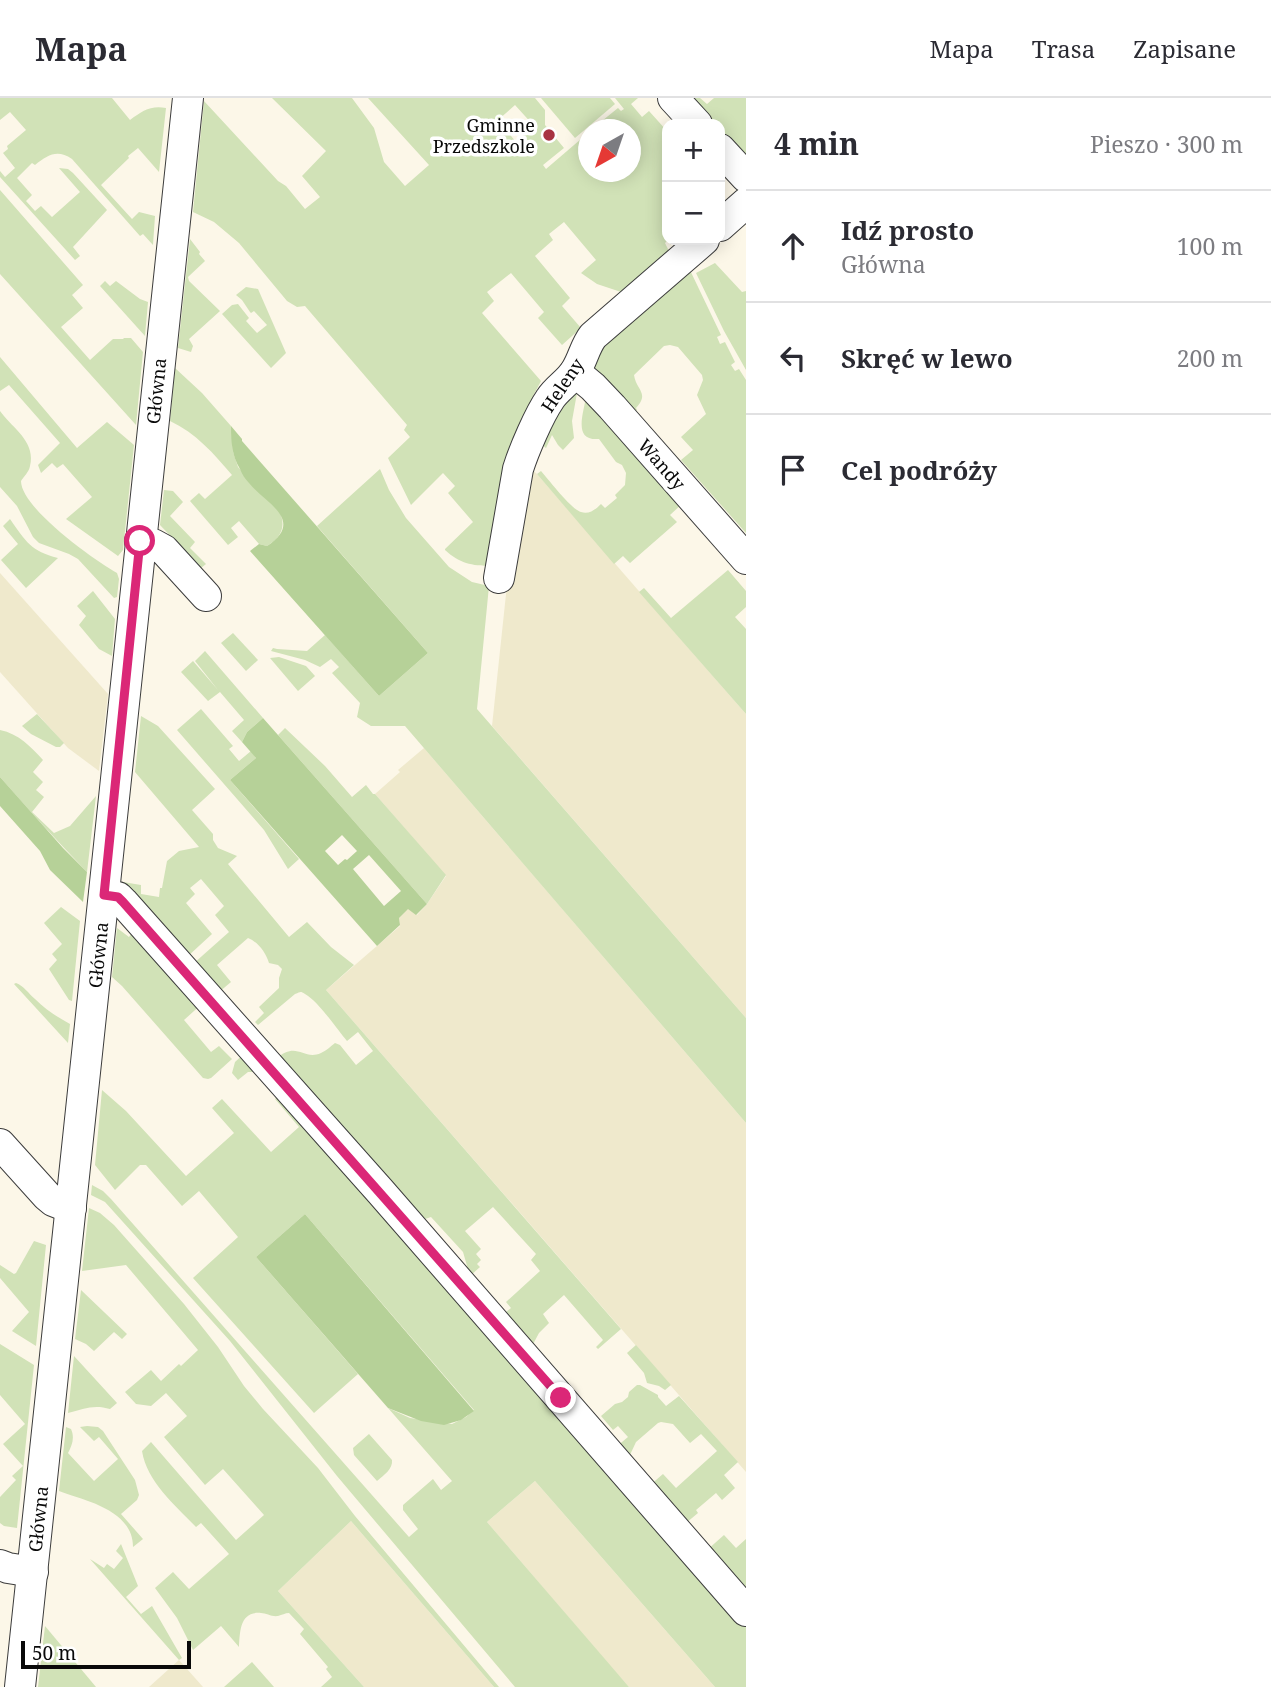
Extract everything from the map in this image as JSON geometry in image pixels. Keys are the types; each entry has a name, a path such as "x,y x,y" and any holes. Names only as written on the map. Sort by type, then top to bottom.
{"street":[{"name":"Główna","path":"20,1687 188,98"},
{"path":"673,98 692,119"},
{"path":"725,154 746,177"},
{"path":"725,222 746,203"},
{"name":"Heleny","path":"499,578 513,492 522,457 547,403 575,372 593,336 698,245"},
{"name":"Wandy","path":"575,372 612,407 746,559"},
{"path":"140,541 164,550 206,596"},
{"path":"104,895 118,897 123,902 380,1191 746,1611"},
{"path":"0,1144 48,1198 71,1208"},
{"path":"0,1565 33,1572"}],"shaded area":[{"path":"528,466 746,714 746,1018 492,726 511,547"},
{"path":"0,573 108,694 99,771 68,748 0,672"},
{"path":"424,748 746,1123 746,1472 326,990 400,926 399,918 408,908 417,915 446,876 375,794"},
{"path":"535,1481 715,1687 629,1687 610,1666 487,1522"},
{"path":"351,1521 494,1687 364,1687 278,1591"},
{"path":"179,1660 203,1687 149,1687"}],"green space":[{"path":"0,98 112,98 130,120 156,107 166,108 159,172 138,148 101,185 132,219 139,212 155,216 153,245 143,234 140,236 72,159 62,154 53,154 35,165 32,163 17,178 32,195 26,201 35,211 41,206 52,217 80,192 59,168 73,173 107,210 73,247 80,256 75,260 0,177 0,171 5,177 15,168 3,153 8,149 7,146 26,130 10,112 0,120"},
{"path":"272,98 352,98 374,128 384,162 405,186 429,165 368,98 535,98 545,110 545,125 564,148 543,165 546,169 578,142 578,182 641,182 641,119 604,119 618,108 621,111 624,109 615,98 638,98 631,104 642,117 649,111 662,125 662,245 666,245 669,251 621,292 597,284 581,273 596,260 564,222 549,234 553,240 535,256 570,298 562,306 581,328 562,345 538,318 544,312 511,273 487,292 494,301 482,313 541,381 532,398 536,400 491,566 466,563 445,550 473,522 448,493 455,486 443,473 411,505 388,458 410,437 404,430 407,425 305,306 297,307 287,301 239,243 214,222 193,212 204,101 305,209 320,197 302,176 326,151","holes":["515,105 534,126 516,142 498,120"]},
{"path":"541,98 610,98 615,104 597,119 578,119 578,135 575,138"},
{"path":"687,98 700,98 707,104 714,98 746,98 746,158 725,136 725,119 708,119"},
{"path":"0,190 83,285 72,295 83,308 61,327 90,360 113,339 131,338 143,352 136,425 0,274"},
{"path":"190,239 205,261 188,277 189,281 220,311 189,339 193,346 191,352 178,348"},
{"path":"715,263 742,292 746,291 746,370 696,273"},
{"path":"688,266 721,335 717,337 720,344 725,342 735,362 731,365 735,371 739,369 746,380 746,533 681,460 693,450 681,437 706,414 697,395 703,380 702,375 678,347 664,346 634,375 642,399 637,410 630,416 594,369 594,355"},
{"path":"105,281 110,286 116,281 148,302 145,336 100,286"},
{"path":"246,287 258,289 286,353 271,368 222,314 232,305 238,304 249,318 246,321 257,333 267,325 254,311 251,313 236,295"},
{"path":"0,357 77,448 107,422 134,445 123,550 118,556 66,519 92,497 63,464 57,468 52,463 41,473 38,465 60,443 9,385 0,391"},
{"path":"175,368 231,426 233,452 238,467 280,512 281,532 267,546 259,544 239,521 231,528 238,537 228,545 190,501 199,493 205,499 232,475 196,438 170,421"},
{"path":"577,393 572,421 574,438 563,450 552,435 546,448 539,442 571,394"},
{"path":"586,396 682,504 670,515 677,522 630,563 623,556 614,564 537,474 541,471 566,500 584,513 595,510 601,504 605,508 617,498 615,495 625,485 626,473 599,439 585,436 582,431"},
{"path":"0,411 30,449 29,468 21,481 24,492 45,519 92,557 117,573 117,597 114,598 78,559 39,543 17,506 0,487"},
{"path":"231,426 428,653 379,696 250,551 259,544 267,546 278,537 283,528 283,520 279,512 243,475 234,454"},
{"path":"380,469 406,518 449,567 472,582 489,586 477,709 746,1018 746,1123 405,726 371,726 357,717 360,703 332,673 339,667 331,659 320,667 271,651 273,648 307,651 325,635 379,696 428,653 317,526"},
{"path":"164,490 173,491 183,502 170,516 195,542 190,548 206,564 201,568 160,525"},
{"path":"10,519 30,544 41,552 58,558 26,588 1,560 18,544 3,526"},
{"path":"728,570 746,591 746,607 735,617 746,629 746,714 639,592 644,588 671,618"},
{"path":"93,591 115,619 112,656 99,649 79,625 86,616 77,606"},
{"path":"233,633 258,660 246,671 221,643"},
{"path":"205,651 263,718 247,732 242,742 232,731 244,720 220,692 208,701 181,672 193,661 218,690 195,661"},
{"path":"279,657 306,666 315,676 298,691 270,658"},
{"path":"201,709 233,746 229,749 239,761 251,751 256,758 230,780 299,859 288,869 264,830 177,730"},
{"path":"37,714 64,743 60,747 31,734 22,726"},
{"path":"141,716 158,726 215,789 192,810 213,834 218,848 237,856 228,864 289,937 307,922 331,947 354,965 326,990 621,1329 598,1349 596,1347 603,1340 564,1295 543,1314 549,1323 539,1333 531,1348 501,1316 511,1308 506,1302 540,1271 531,1260 536,1254 493,1207 465,1231 481,1249 476,1254 481,1260 477,1264 480,1267 470,1276 463,1252 431,1217 419,1221 276,1059 289,1051 315,1055 335,1043 340,1045 356,1065 373,1051 358,1032 347,1041 316,1003 301,992 258,1025 255,1022 264,1013 259,1007 279,988 282,969 269,963 261,948 248,938 217,965 231,982 218,993 193,964 229,932 215,915 224,906 201,879 190,888 195,894 186,903 212,934 187,957 123,882 141,885 141,894 159,897 167,861 179,851 199,847 135,772"},
{"path":"263,718 427,904 416,915 408,909 399,918 400,925 377,946 230,780 256,758 242,742 247,732","holes":["342,835 357,851 338,865 325,851","369,855 401,891 384,906 353,869"]},
{"path":"285,728 325,766 352,797 366,785 446,875 427,904 278,735"},
{"path":"0,730 19,738 43,760 33,772 43,782 36,790 44,797 32,812 54,833 70,826 96,796 87,872 43,825 0,777"},
{"path":"0,777 87,872 83,902 50,870 40,851 0,806"},
{"path":"61,907 80,921 72,1001 49,969 57,960 52,954 62,944 44,923"},
{"path":"137,926 204,1002 184,1020 211,1052 219,1046 232,1059 211,1078 203,1078 112,977 117,928 129,937"},
{"path":"14,984 70,1024 68,1043"},
{"path":"247,1051 746,1624 746,1687 715,1687 535,1481 487,1522 629,1687 515,1687 337,1476 230,1341 105,1202 91,1195 92,1185 111,1199 409,1537 418,1529 403,1510 403,1505 433,1479 441,1490 452,1481 388,1408 410,1418 452,1424 474,1410 305,1214 256,1257 358,1374 314,1413 193,1278 238,1237 199,1191 182,1206 146,1165 140,1165 115,1190 95,1165 102,1090 126,1111 186,1176 234,1133 212,1108 222,1099 271,1152 299,1127 275,1099 279,1095 259,1072 248,1072 238,1080 232,1073 235,1062"},
{"path":"89,1208 114,1225 184,1304 244,1386 318,1468 499,1687 494,1687 351,1521 278,1591 364,1687 321,1687 332,1677 326,1669 328,1667 300,1634 304,1629 289,1613 276,1616 261,1613 249,1615 243,1623 239,1647 221,1626 193,1650 177,1618 155,1588 173,1572 189,1589 229,1554 201,1523 196,1527 163,1493 150,1473 142,1451 151,1442 236,1540 264,1515 223,1469 205,1485 164,1437 187,1416 166,1393 151,1406 136,1404 125,1392 151,1370 161,1381 198,1350 126,1265 82,1271"},
{"path":"305,1214 474,1411 461,1420 444,1425 421,1421 388,1408 256,1257"},
{"path":"34,1241 46,1245 36,1346 12,1331 29,1312 0,1278 0,1265 16,1273"},
{"path":"81,1290 127,1334 122,1339 114,1332 94,1351 75,1339"},
{"path":"0,1344 34,1365 17,1528 0,1523 0,1497 16,1480 12,1476 23,1466 3,1444 25,1424 0,1395"},
{"path":"636,1345 671,1385 665,1390 647,1383 644,1373 627,1353"},
{"path":"74,1356 117,1403 110,1409 94,1407 68,1413"},
{"path":"637,1385 658,1395 666,1406 679,1396 738,1462 724,1475 735,1488 722,1500 716,1493 696,1510 698,1513 686,1523 649,1486 663,1474 676,1488 717,1451 701,1434 690,1443 673,1424 661,1422 636,1442 629,1457 616,1447 628,1437 618,1426 613,1430 601,1416 628,1397 629,1392"},
{"path":"66,1427 71,1429 73,1435 68,1453 94,1481 118,1459 99,1437 94,1441 80,1427 98,1427 103,1431 135,1480 139,1495 137,1500 121,1514 143,1539 133,1547 131,1534 117,1516 94,1503 59,1491"},
{"path":"369,1434 392,1460 390,1469 377,1481 354,1455 353,1448"},
{"path":"724,1535 736,1548 746,1539 745,1589 706,1551"},
{"path":"121,1544 138,1586 126,1597 141,1614 152,1606 182,1658 179,1660 90,1559 104,1568 107,1564 114,1569 123,1558 116,1551"},
{"path":"45,1626 96,1687 38,1687"},
{"path":"252,1662 274,1687 224,1687"}],"place":[{"name":"Gminne Przedszkole","path":"549,135"}],"route":[{"path":"140,541 104,895 118,897 123,902 561,1398"}]}
